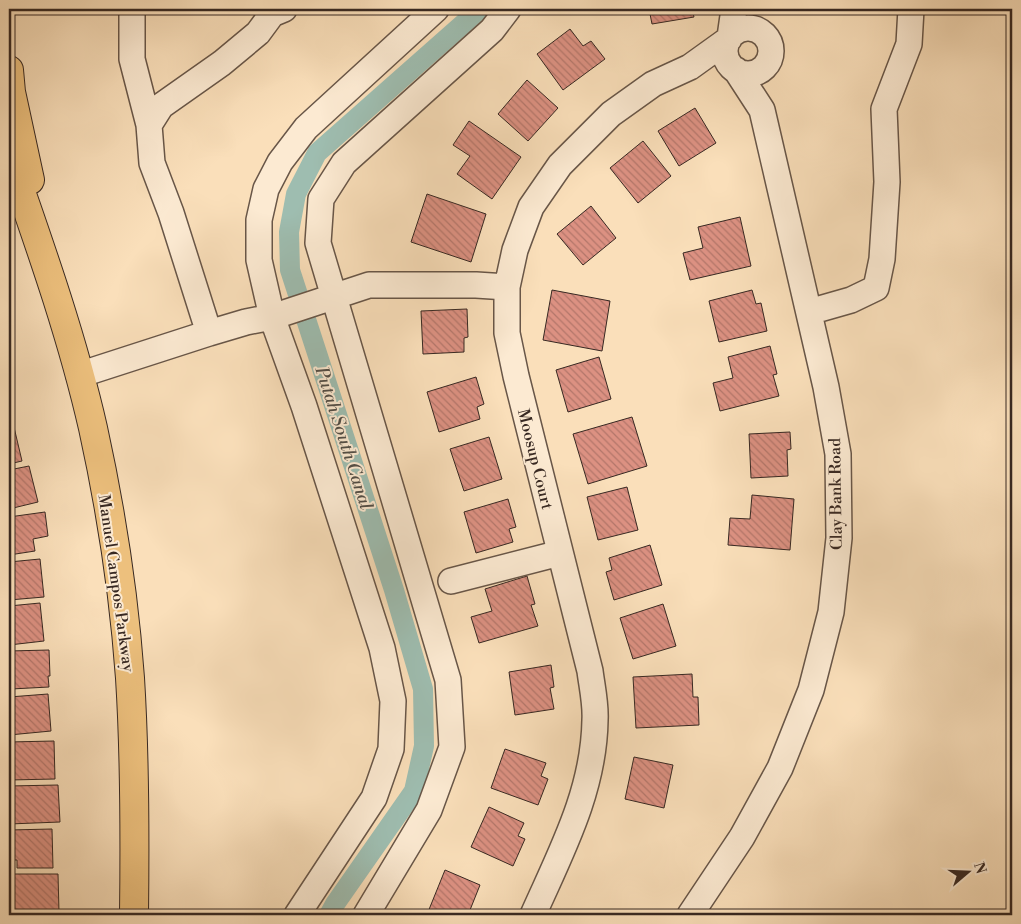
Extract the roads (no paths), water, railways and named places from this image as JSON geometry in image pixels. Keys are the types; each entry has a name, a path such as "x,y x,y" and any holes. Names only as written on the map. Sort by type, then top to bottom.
{"main road":[{"name":"Manuel Campos Parkway","path":"9,70 11,92 44,258"},
{"name":"Manuel Campos Parkway","path":"9,157 44,258 79,375 93,428 106,498 122,596 130,677 134,756 134,915"}],"street":[{"path":"132,9 132,59 149,125 152,163 171,213 209,333"},
{"path":"297,915 374,798 390,749 393,701 382,648 307,416 280,314 259,260 259,220 266,189 280,162 306,128 436,9"},
{"path":"366,915 429,810 452,747 448,680 327,299 318,243 321,199 344,163 492,30 508,9"},
{"name":"Clay Bank Road","path":"686,914 742,837 780,768 811,690 831,612 839,538 838,454 826,387 762,110 727,60 726,44 730,38 734,9"},
{"name":"Clay Bank Road","path":"746,9 770,45 771,53 762,110"},
{"path":"909,44 911,9"},
{"path":"809,312 851,300 876,288 882,259 887,182 884,109 909,44 929,9"},
{"path":"149,125 161,106 222,62 258,33 276,10"},
{"path":"730,38 737,31 745,28 761,32"},
{"name":"Moosup Court","path":"533,915 577,816 590,768 595,719 590,671 516,376 507,333 507,287 515,250 531,207 560,165 612,114 653,84 690,67 730,38"},
{"path":"735,70 749,74 757,72 764,68 769,61"},
{"name":"Moosup Court","path":"690,67 735,70"},
{"path":"79,375 209,333 280,314 369,285 476,285 507,287"},
{"path":"451,581 560,553"}],"waterway":[{"name":"Putah South Canal","path":"329,915 414,791 424,746 423,689 394,590 290,270 289,232 296,194 317,153 480,9"}]}
